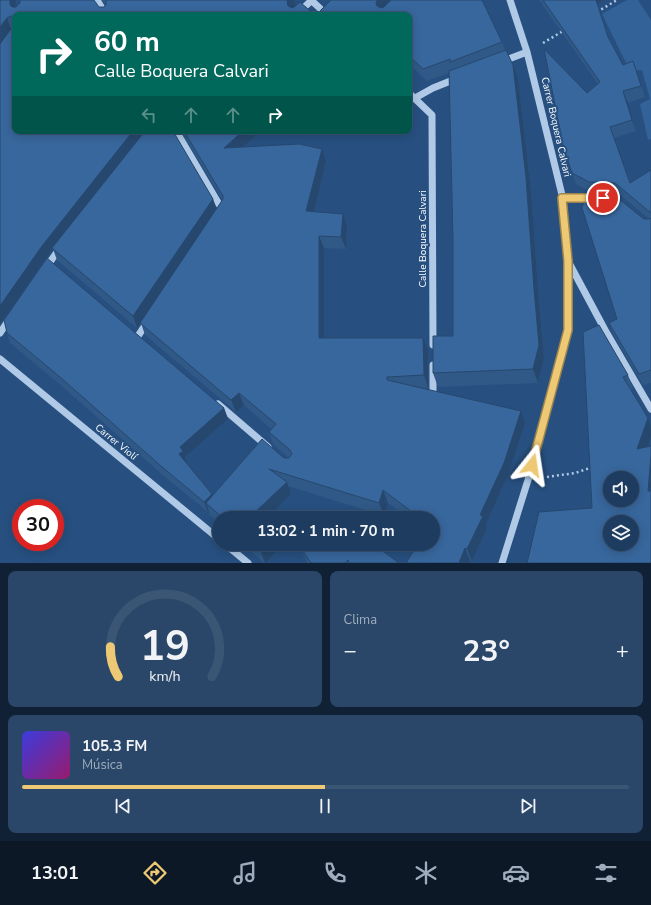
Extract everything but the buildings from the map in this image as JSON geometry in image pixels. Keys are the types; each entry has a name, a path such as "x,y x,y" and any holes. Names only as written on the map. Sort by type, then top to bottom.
{"street":[{"path":"98,0 104,12"},
{"path":"299,12 311,0 324,12"},
{"name":"Carrer Boquera Calvari","path":"502,563 528,480 568,330 568,261 562,198 527,52 510,0"},
{"path":"491,66 527,52"},
{"path":"415,98 433,88 462,77"},
{"name":"Calle Boquera Calvari","path":"412,96 432,115 434,395"},
{"path":"178,134 223,211 218,218"},
{"path":"562,198 601,198"},
{"path":"41,274 53,264 65,243"},
{"name":"Carrer Boquera Calvari","path":"568,261 605,330 651,409"},
{"path":"0,333 14,313"},
{"path":"138,336 151,316"},
{"name":"Carrer Violí","path":"0,359 212,533"},
{"path":"214,401 273,451"},
{"path":"233,551 248,563"}],"path":[{"path":"592,15 617,0"},
{"path":"527,52 566,30"},
{"path":"528,480 575,473 598,466"},
{"path":"396,511 399,504"},
{"path":"375,557 378,551"}],"shaded area":[{"path":"627,0 638,0 651,20 651,139 648,140 640,104 650,99 642,70 630,71 602,14"}],"route":[{"path":"532,465 568,330 568,261 562,198 603,198"}]}
